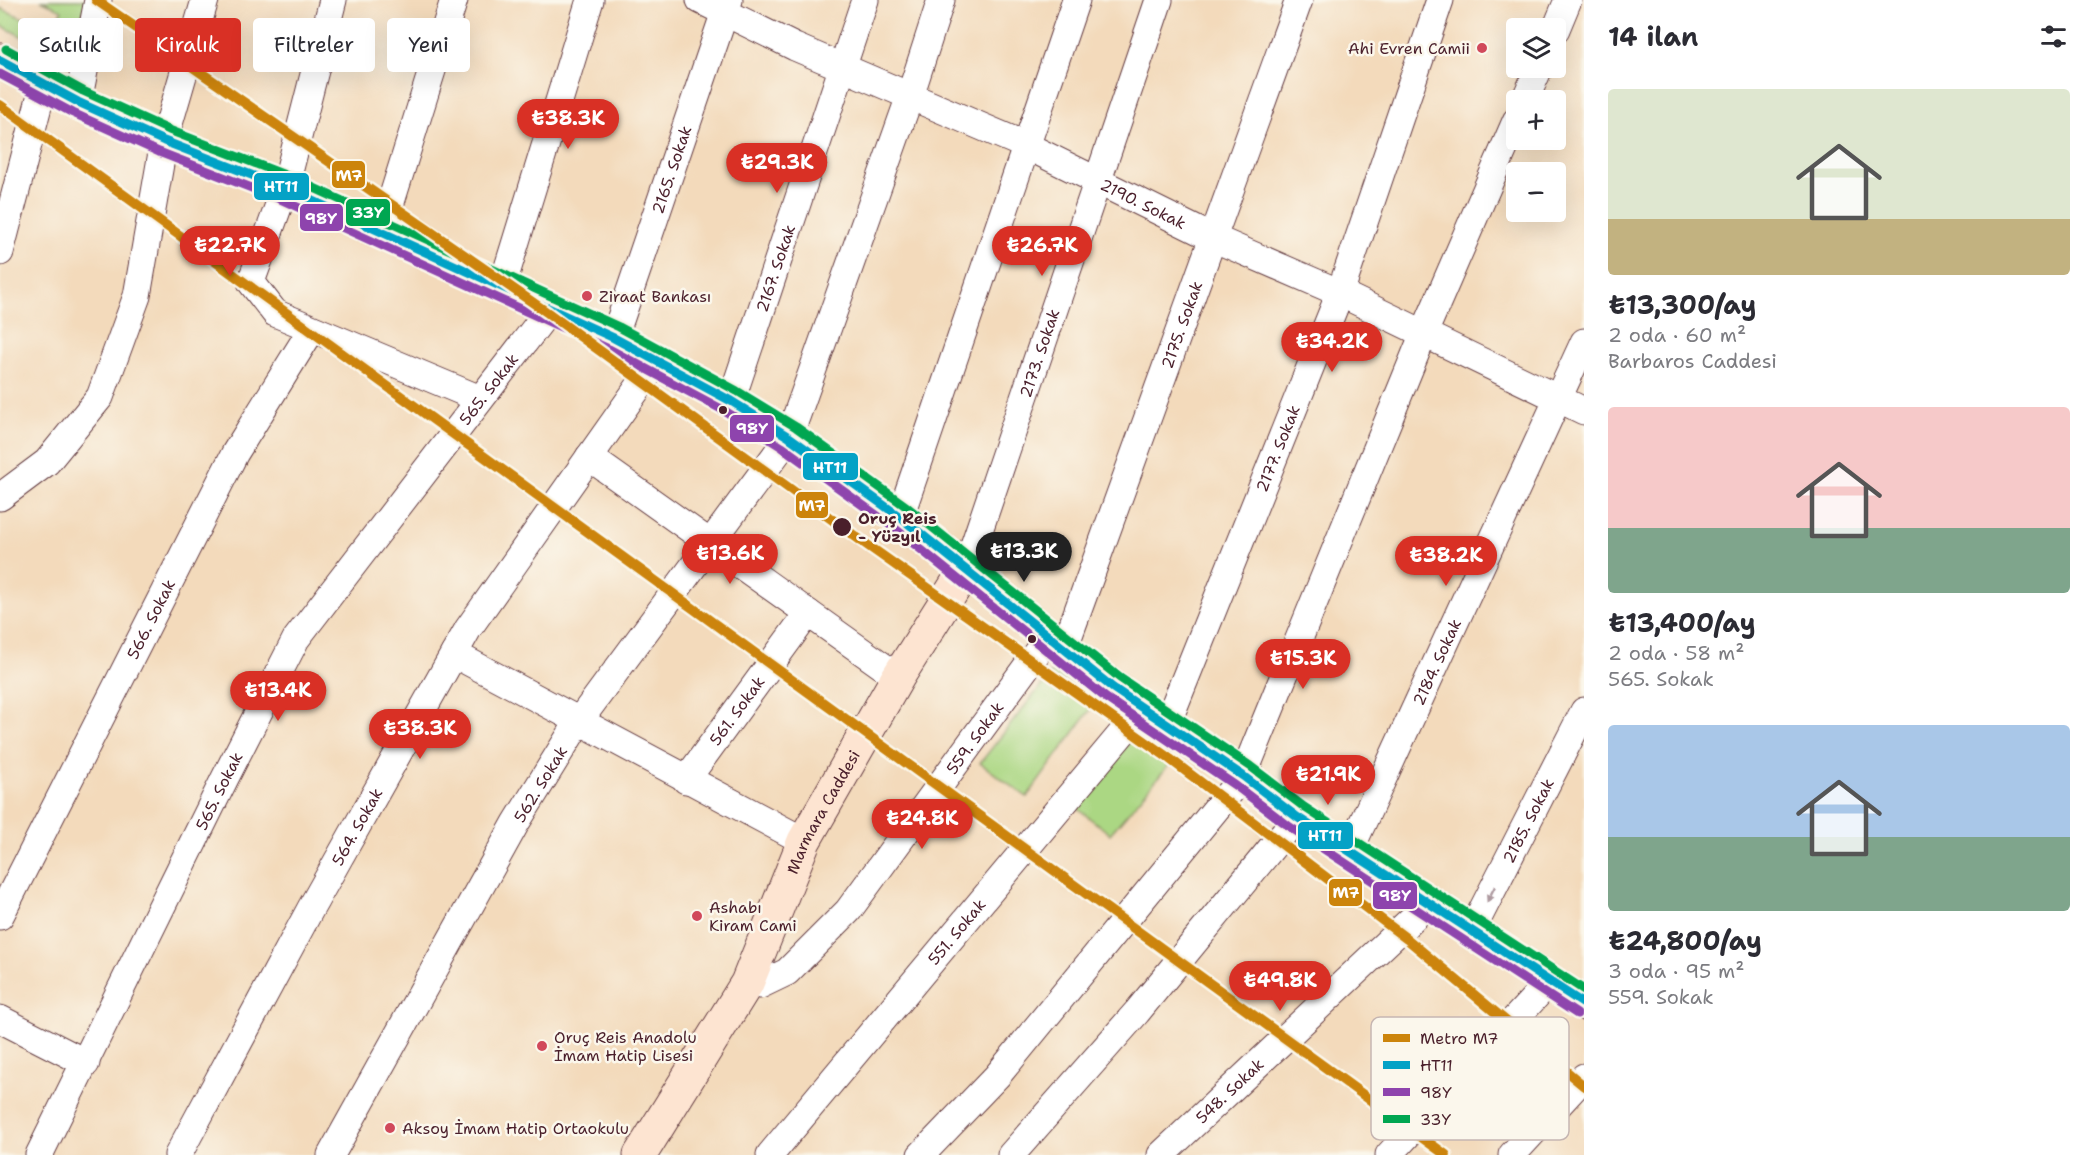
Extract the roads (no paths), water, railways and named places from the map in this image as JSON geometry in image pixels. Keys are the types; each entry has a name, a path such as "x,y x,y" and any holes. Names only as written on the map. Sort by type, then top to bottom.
{"main road":[{"path":"0,60 78,102 164,141 285,188 381,234 614,338 731,401 789,437 900,517 1057,643 1297,817 1584,1004"},
{"name":"Marmara Caddesi","path":"640,1155 747,983 804,841 898,677 966,569"}],"street":[{"path":"78,102 98,0"},
{"path":"0,497 47,462 100,397 137,296 164,141 205,0"},
{"path":"333,0 285,188 251,282 274,313 480,399"},
{"path":"381,234 454,0"},
{"path":"502,287 590,0"},
{"name":"2190. Sokak","path":"700,0 727,6 843,68 1027,146 1213,238 1340,293 1584,411"},
{"name":"2167. Sokak","path":"731,401 865,0"},
{"name":"562. Sokak","path":"331,1155 516,824 579,721 789,437 910,96 941,0"},
{"path":"900,517 1076,0"},
{"name":"2173. Sokak","path":"966,569 1159,0"},
{"name":"2175. Sokak","path":"1057,643 1213,238 1299,0"},
{"name":"2177. Sokak","path":"1155,716 1340,293 1440,0"},
{"path":"1561,18 1568,0"},
{"name":"2165. Sokak","path":"614,338 727,6"},
{"path":"0,252 44,83"},
{"path":"921,1155 998,1077 1243,776 1425,333 1506,144"},
{"name":"565. Sokak","path":"39,1155 296,639 550,309"},
{"name":"566. Sokak","path":"0,916 235,453 312,329"},
{"name":"2184. Sokak","path":"1350,850 1584,342"},
{"name":"564. Sokak","path":"178,1155 310,908 468,629 657,361"},
{"path":"589,457 898,677"},
{"name":"561. Sokak","path":"686,780 808,613"},
{"name":"559. Sokak","path":"747,983 760,985 787,972 848,911 986,726 1057,643"},
{"path":"454,654 686,780 804,841"},
{"name":"2185. Sokak","path":"1472,930 1584,711"},
{"name":"551. Sokak","path":"770,1155 1155,716"},
{"path":"1011,1155 1137,1012 1297,817"},
{"name":"548. Sokak","path":"1161,1155 1430,902"},
{"path":"1517,1017 1550,981"},
{"path":"0,1019 86,1063"},
{"path":"1569,1093 1584,1077"},
{"path":"1389,1155 1403,1140"},
{"path":"1512,1155 1526,1140"}],"metro line":[{"name":"M7","path":"96,0 548,313 863,542 1170,759 1407,939 1501,1017"},
{"name":"M7","path":"0,105 1371,1101"},
{"name":"M7","path":"1569,1074 1584,1086"},
{"name":"M7","path":"1425,1140 1446,1155"}],"place":[{"name":"Ahi Evren Camii","path":"1482,48"},
{"name":"Ziraat Bankası","path":"587,296"},
{"name":"Oruç Reis - Yüzyıl","path":"842,527"},
{"name":"Ashabı Kiram Cami","path":"697,916"},
{"name":"Oruç Reis Anadolu İmam Hatip Lisesi","path":"542,1046"},
{"name":"Aksoy İmam Hatip Ortaokulu","path":"390,1128"}]}
